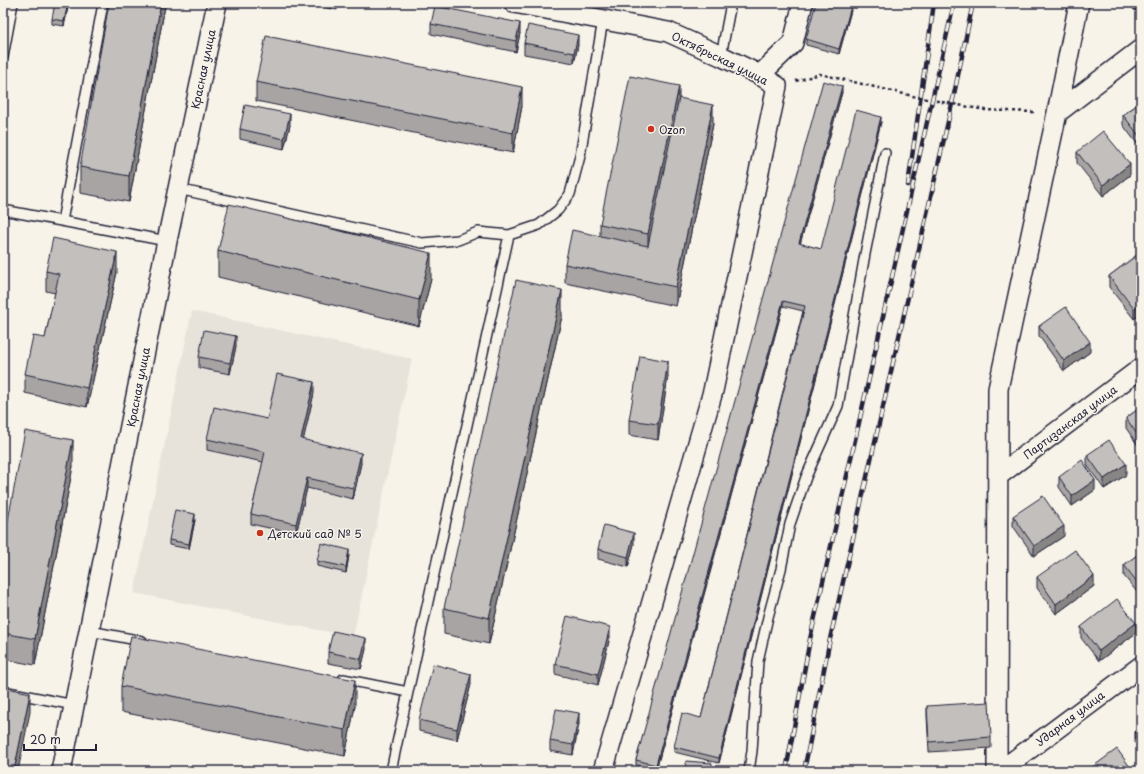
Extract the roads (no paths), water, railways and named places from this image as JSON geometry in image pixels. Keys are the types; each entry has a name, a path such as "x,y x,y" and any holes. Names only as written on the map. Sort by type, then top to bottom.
{"street":[{"name":"Красная улица","path":"61,771 167,241 217,3"},
{"name":"Октябрьская улица","path":"514,3 668,32 760,75 777,86 772,117 714,391 603,771"},
{"path":"760,75 793,43 803,3"},
{"path":"998,771 998,389 1079,3"},
{"path":"1057,113 1141,50"},
{"name":"Партизанская улица","path":"998,476 1141,368"},
{"name":"Ударная улица","path":"998,771 1141,666"}],"lane":[{"path":"3,57 13,3"},
{"path":"721,56 731,3"},
{"path":"62,221 102,9"},
{"path":"178,189 422,243 458,240 478,232 509,235 539,225 558,210 570,194 580,156 603,20"},
{"path":"749,771 752,751 758,661 781,569 790,524 806,477 838,406 884,153"},
{"path":"3,210 167,241"},
{"path":"392,771 408,692 509,235"},
{"path":"90,631 152,643"},
{"path":"330,677 408,692"},
{"path":"3,691 74,705"}],"railway":[{"path":"908,185 934,3"},
{"path":"786,771 810,639 954,3"},
{"path":"804,771 830,639 952,104 973,3"}],"place":[{"name":"Ozon","path":"651,129"},
{"name":"Детский сад № 5","path":"260,533"}]}
